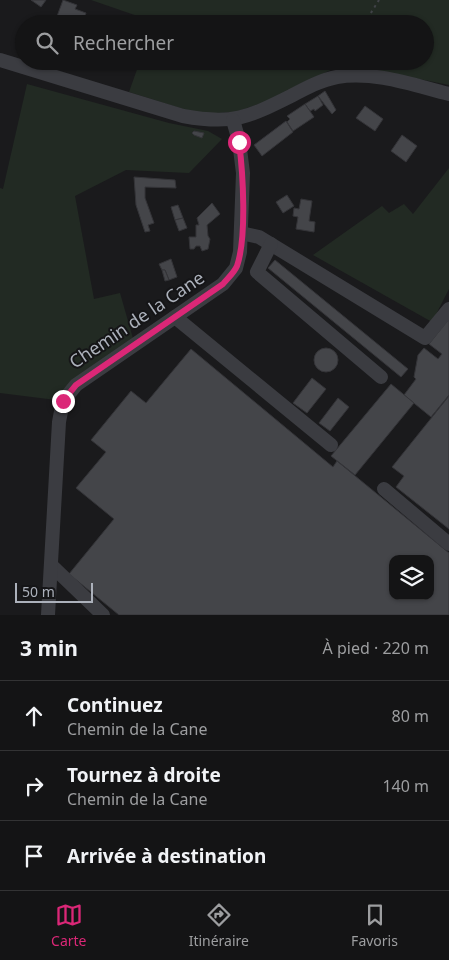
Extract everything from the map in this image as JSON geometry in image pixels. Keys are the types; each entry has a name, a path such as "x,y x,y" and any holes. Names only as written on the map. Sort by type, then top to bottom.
{"street":[{"path":"0,60 15,65"},
{"path":"33,70 183,116 214,121 232,120 260,112 312,85 335,78 358,75 388,78 449,94"},
{"name":"Chemin de la Cane","path":"48,615 59,422 63,401 76,385 223,284 236,268 241,233 243,173 239,142 232,120"},
{"path":"241,233 260,237 425,338 449,309"},
{"path":"271,244 257,272 382,377"},
{"path":"175,317 331,445"},
{"path":"384,489 449,544"},
{"path":"51,565 104,615"}],"path":[{"path":"370,15 379,0"}],"shaded area":[{"path":"91,0 449,0 449,85 374,70 434,70 434,15 135,15"},
{"path":"137,70 331,70 271,100 235,112 199,114 129,92"},
{"path":"27,84 169,123 208,131 222,139 189,173 126,170 75,196 94,299 120,293 136,349 84,384 56,400 0,393 0,188 3,189"},
{"path":"449,168 449,289 432,322 313,255 382,206 389,213 404,204 413,214"}],"building":[{"path":"31,0 46,0 41,7"},
{"path":"63,0 77,5 75,9 86,13 85,15 57,15"},
{"path":"325,91 336,110 332,114 318,96"},
{"path":"318,96 323,105 315,111 314,109 310,111 305,104"},
{"path":"305,104 314,117 293,131 287,122 290,119 287,116"},
{"path":"365,106 383,119 375,131 356,118"},
{"path":"286,121 293,132 262,156 254,145"},
{"path":"194,131 204,133 202,138 194,135 192,133"},
{"path":"402,135 417,146 406,162 391,151"},
{"path":"134,177 175,180 176,188 145,187 145,198 154,223 148,225 150,231 145,232 136,205"},
{"path":"287,195 294,206 283,213 276,202"},
{"path":"301,199 312,201 309,221 315,222 314,232 296,229 298,217 293,216 294,208 299,209"},
{"path":"212,203 220,214 207,225 210,239 208,249 202,251 200,246 196,246 194,249 190,249 189,237 196,237 196,225 199,225 197,218"},
{"path":"178,205 183,218 175,220 171,207"},
{"path":"183,218 187,228 179,231 175,220"},
{"path":"171,259 177,277 169,280 165,270 162,270 159,264"},
{"path":"275,260 408,369 401,377 268,268"},
{"path":"162,270 165,270 169,280 165,281"},
{"path":"449,319 449,395 431,417 404,395 416,379 414,377 418,355 424,348 438,359 442,354 429,344"},
{"path":"326,348 331,349 337,355 337,365 331,371 326,372 321,371 315,365 314,360 315,355 321,349"},
{"path":"191,349 333,467 337,461 449,553 449,615 119,615 69,574 114,519 76,488 106,452 91,440 131,391 146,403"},
{"path":"312,378 326,389 307,413 293,403"},
{"path":"391,384 414,403 355,475 331,456"},
{"path":"449,396 449,529 396,487 404,476 392,467"},
{"path":"338,398 349,407 330,431 319,423"}],"route":[{"path":"63,401 76,385 223,284 236,268 240,252 243,173 239,142"}]}
